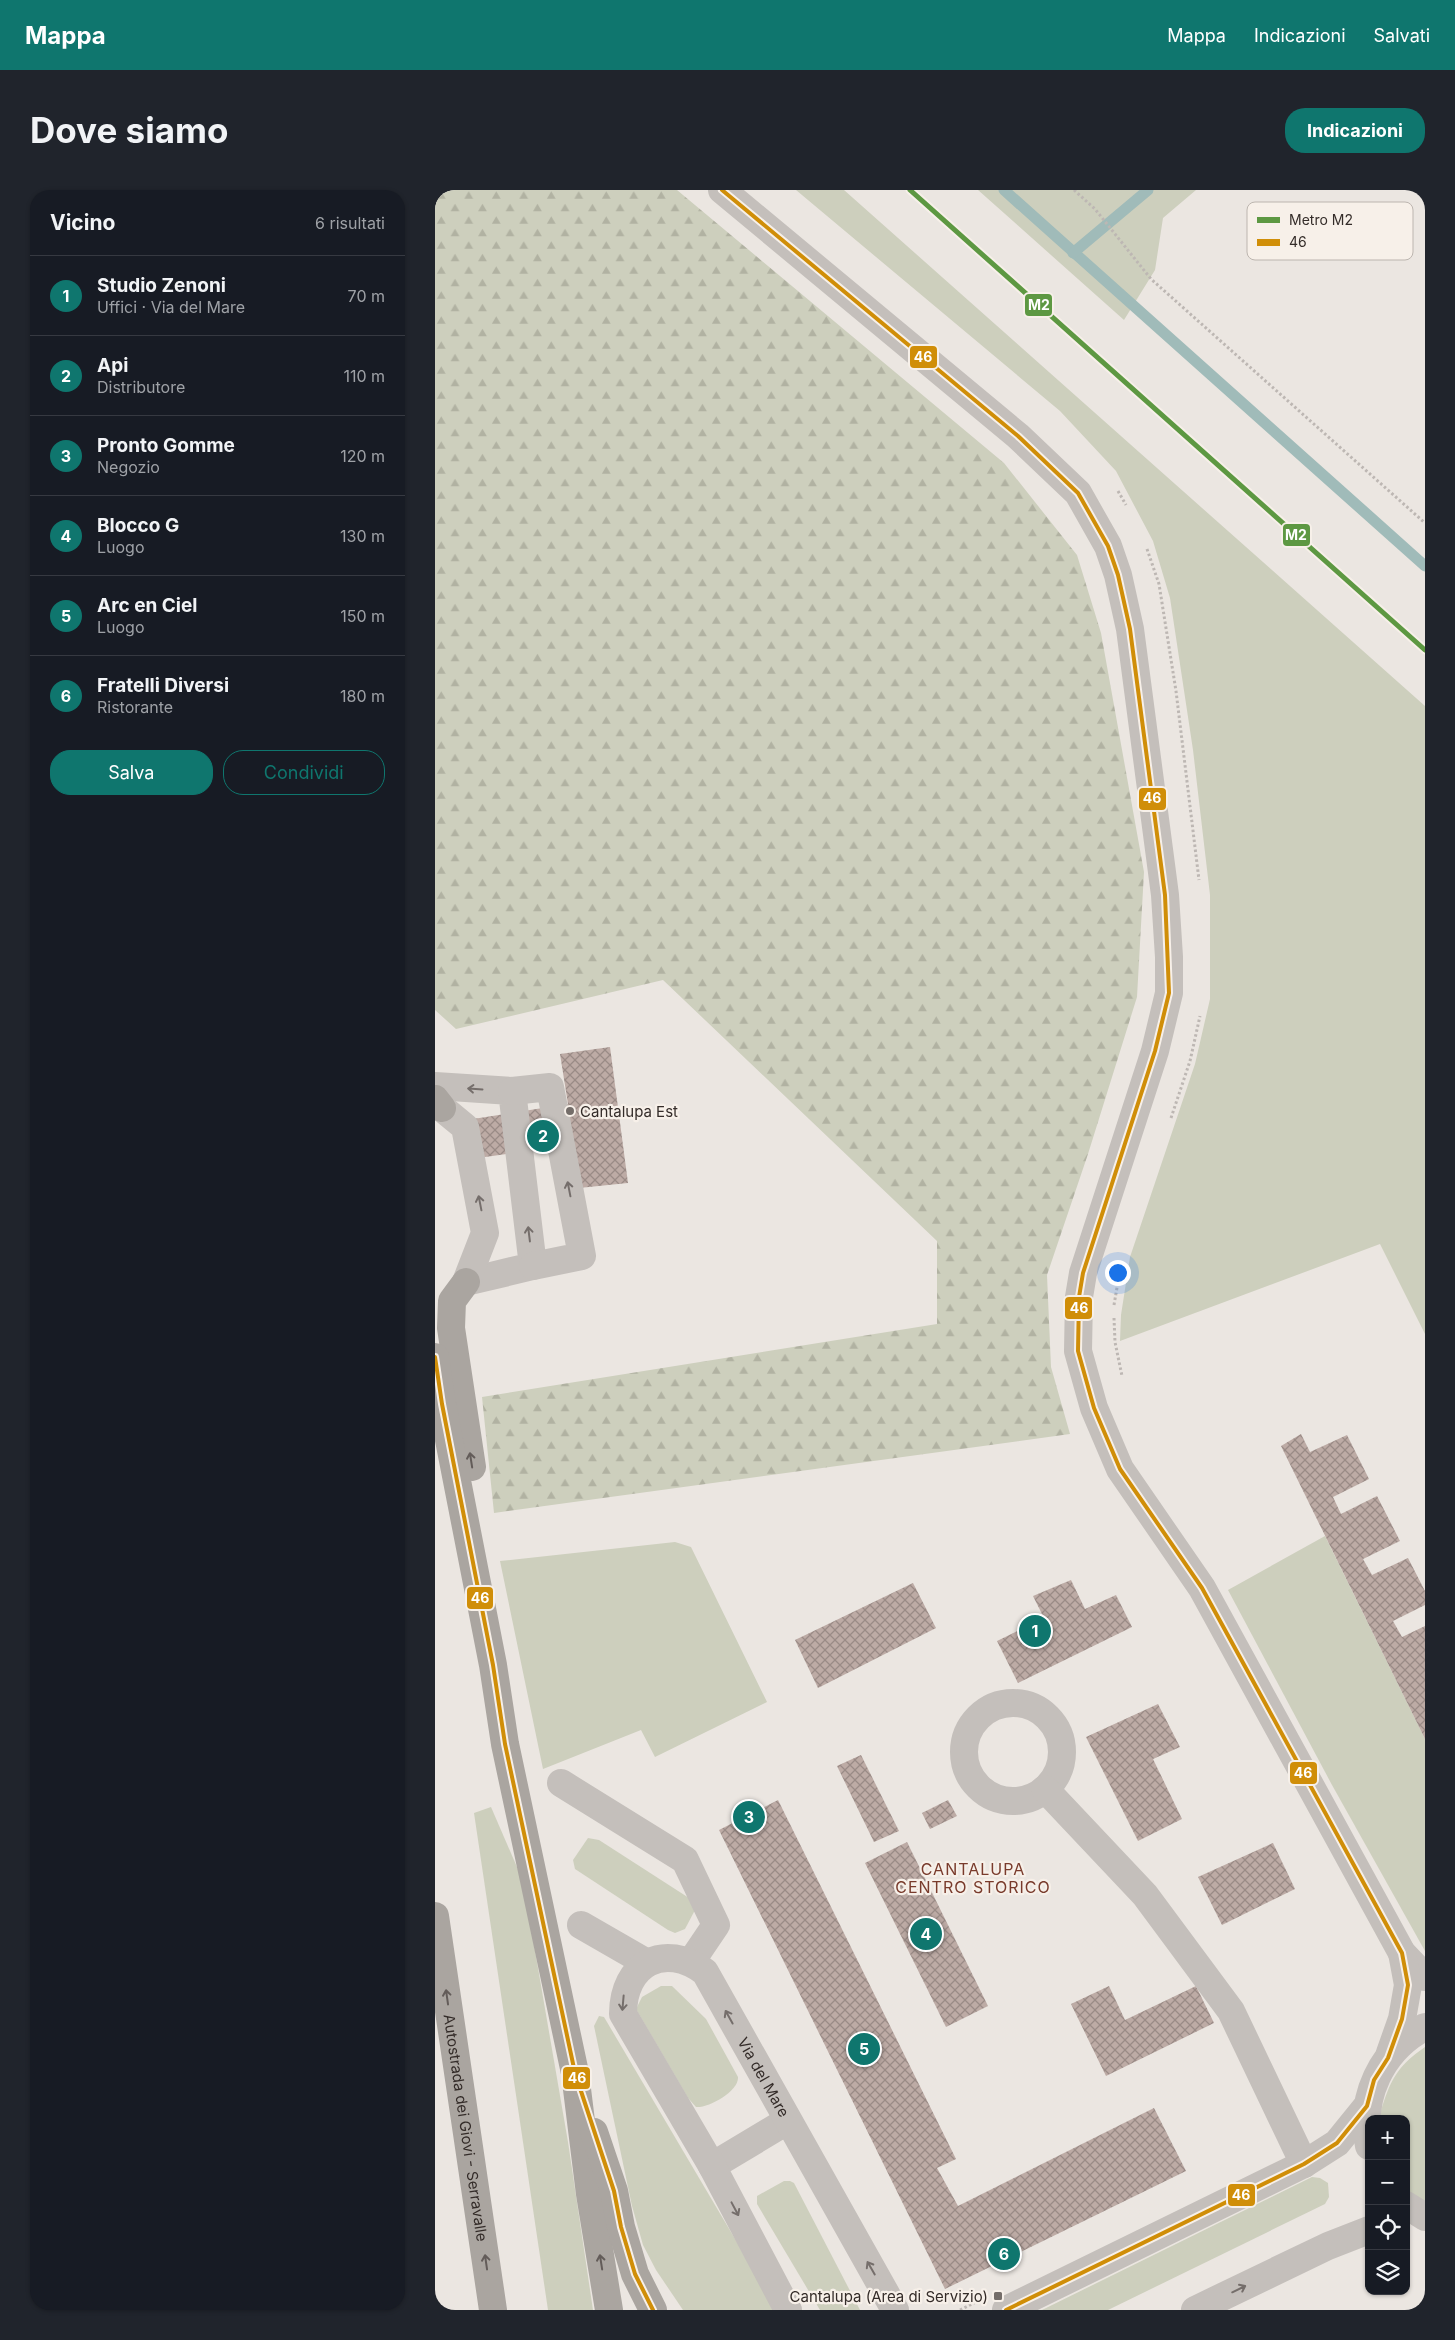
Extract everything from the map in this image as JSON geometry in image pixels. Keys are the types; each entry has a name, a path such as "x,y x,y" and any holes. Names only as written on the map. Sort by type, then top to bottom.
{"highway":[{"path":"466,1282 452,1301 451,1328 476,1492 493,1665"},
{"path":"435,1357 442,1404 493,1665 505,1744 575,2073 590,2194 609,2310"},
{"name":"Autostrada dei Giovi - Serravalle","path":"435,1916 493,2310"},
{"path":"575,2073 614,2191 621,2227 635,2274 653,2310"}],"street":[{"path":"722,190 1018,436 1078,493 1108,546 1118,575 1130,629 1165,895 1169,994 1155,1051 1083,1274 1079,1297 1078,1351 1094,1408 1120,1469 1202,1588 1402,1953 1425,1977"},
{"path":"437,1098 550,1087 582,1256 466,1282"},
{"path":"512,1092 533,1266"},
{"path":"437,1098 465,1127 485,1233 466,1282"},
{"path":"561,1783 685,1860 716,1925 691,1962 677,1958 661,1958 647,1963 636,1972 627,1985 623,1999 623,2014 712,2166 788,2310"},
{"path":"1045,1789 1145,1895 1231,2011 1304,2164"},
{"path":"581,1925 647,1963"},
{"path":"1367,2115 1367,2106 1375,2080 1388,2058 1402,2018 1408,1984 1402,1953"},
{"name":"Via del Mare","path":"691,1962 705,1972 787,2121 712,2166"},
{"path":"1388,2058 1406,2039 1425,2027"},
{"path":"1006,2310 1304,2164 1337,2143 1367,2106"},
{"path":"787,2121 895,2310"},
{"path":"1195,2310 1328,2246 1365,2232"}],"path":[{"path":"1074,190 1098,213 1151,278 1425,523"}],"green space":[{"path":"435,190 677,190 1004,463 1077,555 1101,633 1144,872 1137,997 1088,1154 1047,1275 1051,1367 1070,1434 494,1513 482,1397 937,1324 937,1241 663,980 456,1029 435,1010"},
{"path":"796,190 844,190 1425,706 1425,1334 1380,1244 1120,1341 1121,1315 1130,1257 1195,1064 1210,999 1210,895 1193,750 1170,598 1153,541 1116,471 1060,411"},
{"path":"978,190 1196,190 1163,218 1155,270 1124,320"},
{"path":"1325,1536 1425,1739 1425,1951 1332,1785 1228,1590"},
{"path":"675,1542 691,1547 767,1702 655,1757 641,1730 543,1769 500,1561"},
{"path":"491,1807 523,1881 568,2142 593,2310 548,2310 474,1813"},
{"path":"588,1838 599,1840 689,1898 695,1910 685,1929 675,1933 668,1930 575,1869 573,1860"},
{"path":"661,1986 672,1986 706,2019 738,2077 734,2088 715,2102 702,2107 696,2107 688,2098 636,2009 642,1997"},
{"path":"599,2016 604,2017 777,2310 683,2310 656,2270 643,2245 632,2206 594,2026"},
{"path":"1425,2047 1425,2204 1410,2193 1410,2115 1380,2114 1387,2092 1395,2076 1415,2054"},
{"path":"1312,2177 1320,2178 1328,2183 1329,2197 1325,2204 1108,2310 1042,2310"},
{"path":"784,2181 794,2183 860,2310 820,2310 757,2204 757,2196"}],"building":[{"name":"Cantalupa Est","path":"610,1047 628,1183 579,1188 573,1145 478,1158 473,1119 568,1104 560,1054"},
{"path":"1301,1434 1310,1452 1347,1435 1369,1479 1333,1497 1341,1514 1377,1496 1400,1541 1363,1559 1372,1575 1408,1558 1425,1591 1425,1605 1393,1621 1402,1637 1425,1626 1425,1739 1281,1446"},
{"path":"1071,1580 1085,1609 1116,1595 1132,1627 1018,1683 997,1641 1044,1618 1033,1596"},
{"path":"913,1583 936,1628 818,1688 795,1640"},
{"path":"1158,1704 1180,1747 1153,1759 1182,1819 1138,1841 1086,1737"},
{"path":"861,1755 899,1831 874,1842 837,1766"},
{"path":"778,1800 956,2159 937,2168 958,2206 1154,2108 1186,2171 945,2289 719,1830"},
{"path":"948,1800 957,1816 930,1829 922,1813"},
{"path":"907,1842 988,2006 946,2027 865,1863"},
{"path":"1273,1843 1295,1889 1222,1925 1198,1877"},
{"path":"1109,1986 1125,2020 1196,1986 1214,2023 1106,2076 1071,2004"}],"waterway":[{"path":"1004,190 1425,566"},
{"path":"1073,253 1148,190"}],"metro line":[{"name":"M2","path":"910,190 1425,650"}],"transit line":[{"name":"46","path":"722,190 1018,436 1078,493 1108,546 1118,575 1130,629 1165,895 1169,993 1155,1051 1083,1273 1079,1297 1078,1351 1094,1408 1120,1469 1202,1588 1402,1953 1408,1985 1402,2019 1388,2058 1374,2080 1367,2106 1337,2143 1304,2164 1006,2310"},
{"name":"46","path":"435,1357 442,1404 493,1665 505,1744 575,2073 614,2191 621,2227 635,2274 653,2310"}],"place":[{"name":"Cantalupa Est","path":"570,1111"},
{"name":"Api","path":"543,1136"},
{"name":"Studio Zenoni","path":"1035,1631"},
{"name":"Pronto Gomme","path":"749,1817"},
{"name":"Blocco G","path":"926,1934"},
{"name":"Arc en Ciel","path":"864,2049"},
{"name":"Fratelli Diversi","path":"1004,2254"},
{"name":"Cantalupa (Area di Servizio)","path":"998,2296"}],"district":[{"name":"CANTALUPA CENTRO STORICO","path":"973,1878"}]}
